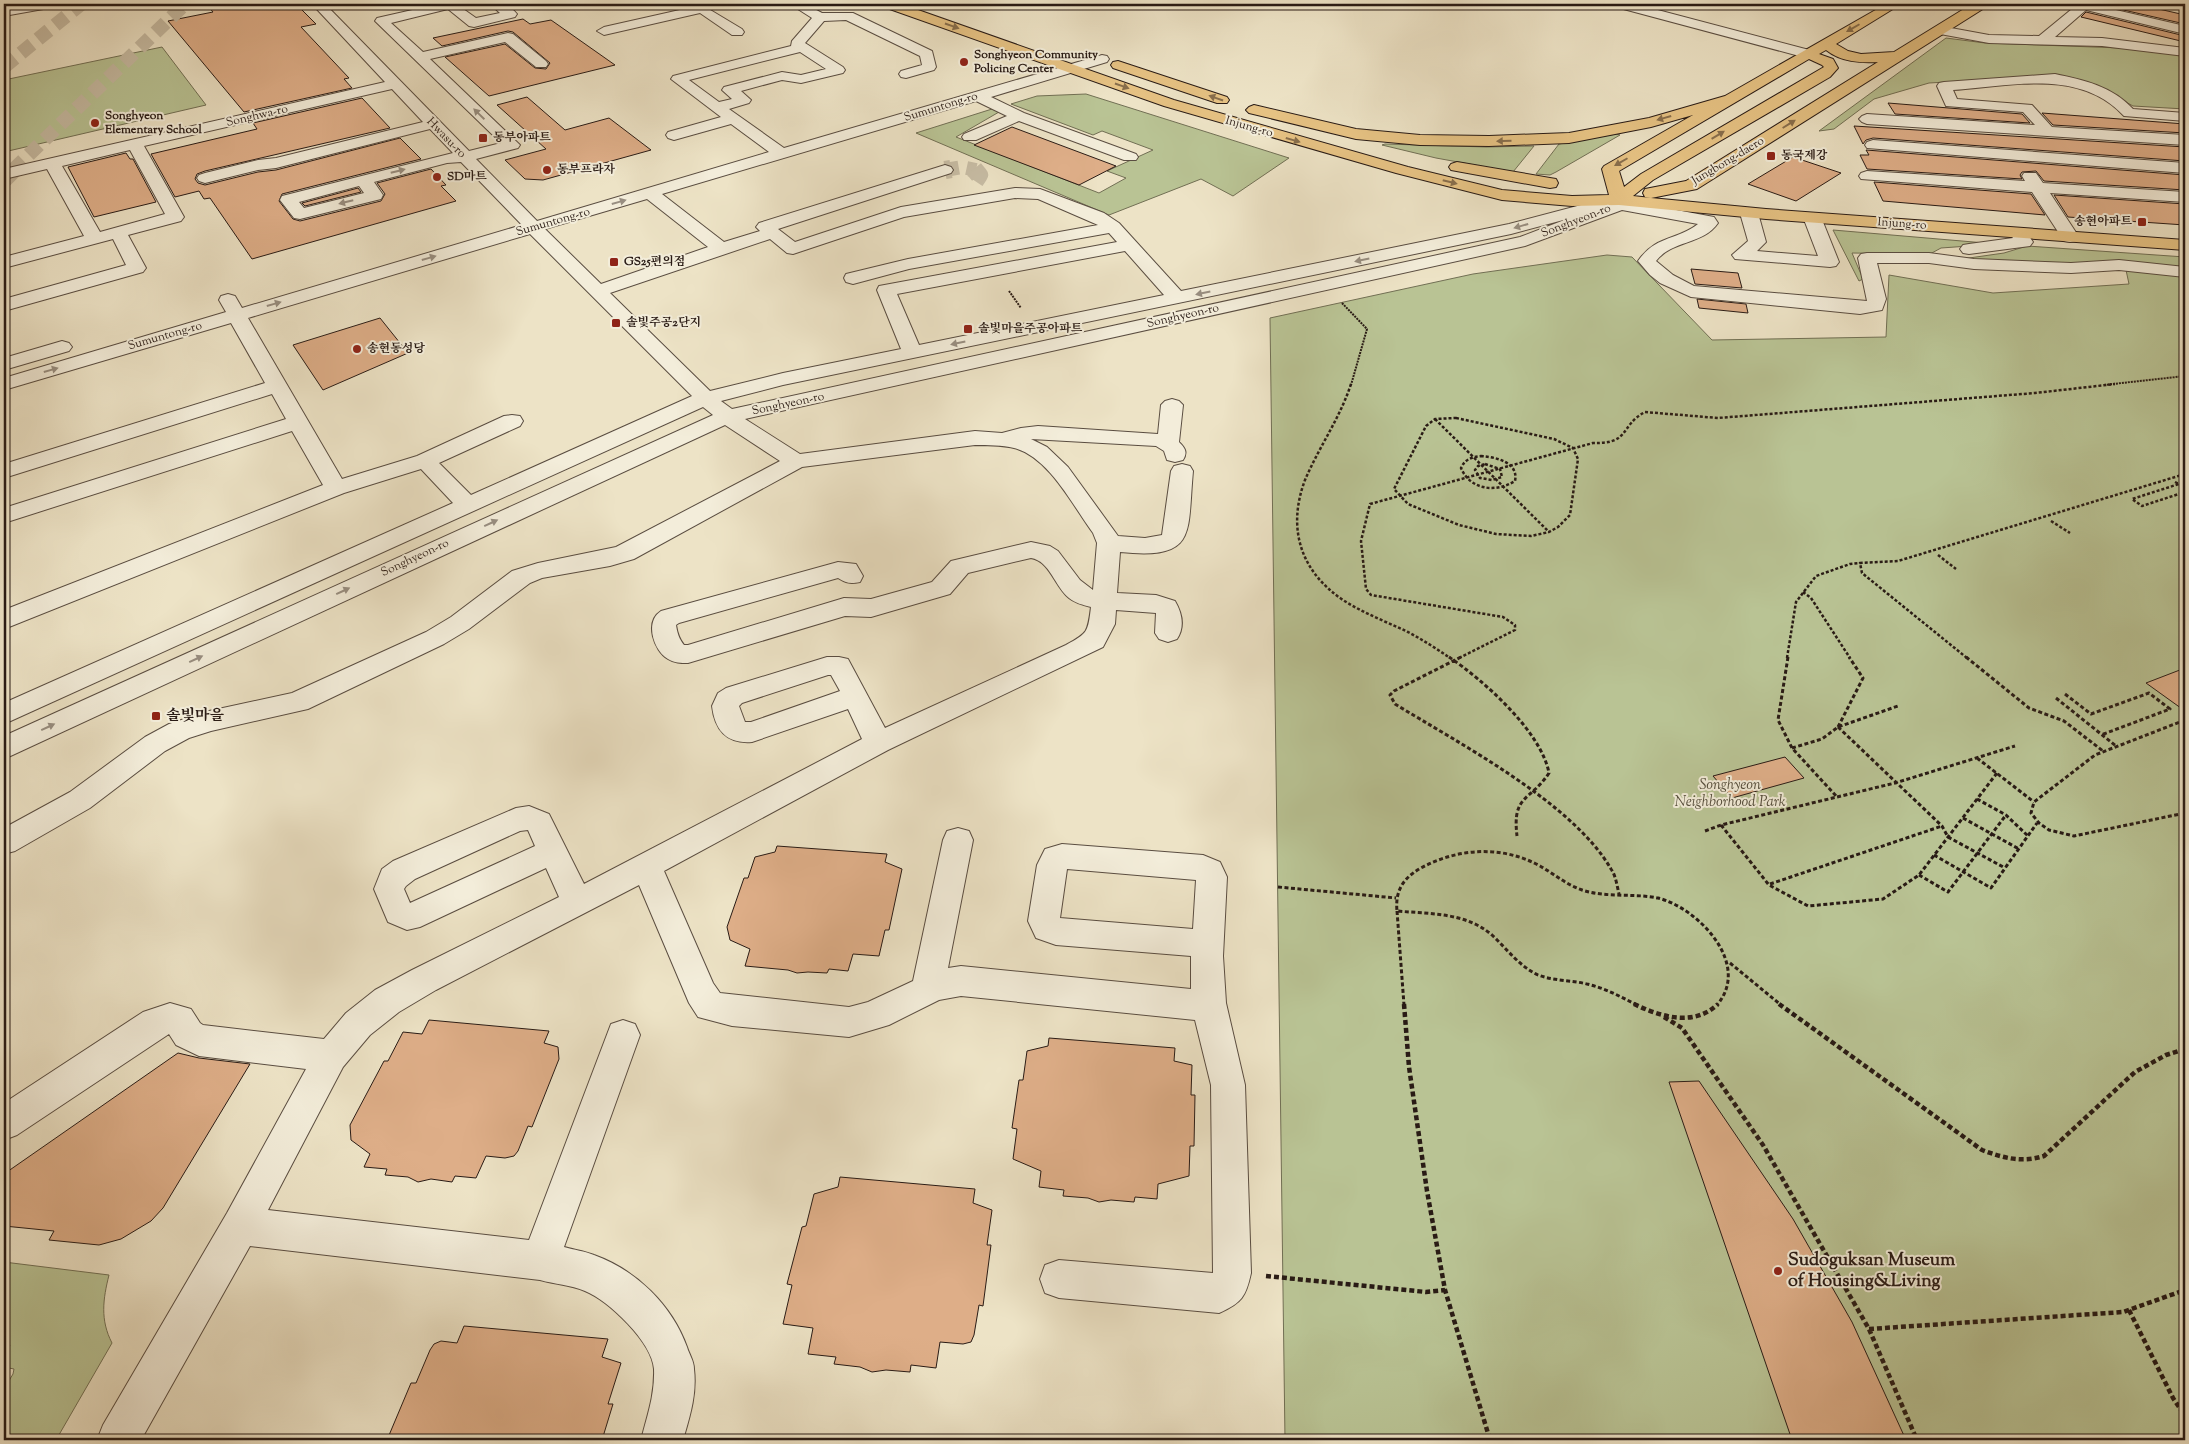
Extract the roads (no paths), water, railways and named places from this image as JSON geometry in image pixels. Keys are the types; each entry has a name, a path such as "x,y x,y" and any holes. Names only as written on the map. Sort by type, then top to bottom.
{"main road":[{"name":"Injung-ro","path":"890,4 1224,120 1402,170 1502,195 1572,201 1620,202 2019,234 2185,245"},
{"path":"1808,54 1828,62 1831,68 1825,74 1797,88 1647,177 1620,202 1610,169 1728,100 1832,40 1895,4"},
{"name":"Jungbong-daero","path":"1620,202 1691,185 1714,184 1870,73 1981,4"},
{"path":"1832,40 1829,45 1834,50 1861,58 1899,55"},
{"name":"Injung-ro","path":"1079,51 1246,108 1300,130 1355,145 1425,160"},
{"path":"1797,88 1870,73"},
{"path":"1246,108 1356,134 1420,140 1489,141 1569,138 1651,122 1728,100"},
{"name":"Injung-ro","path":"1443,164 1578,188 1620,202"},
{"path":"1714,184 1731,203 1757,213"}],"street":[{"path":"4,12 48,4"},
{"name":"Hwasu-ro","path":"320,4 394,84 520,214 706,398 726,417 749,434 796,461"},
{"path":"386,4 399,16"},
{"path":"362,180 447,158 465,157 512,145 382,21 452,4 474,23 510,14 496,4"},
{"path":"796,4 820,17 848,16 927,54 929,67 906,74"},
{"path":"1621,4 1808,54"},
{"path":"604,31 702,6 737,32"},
{"path":"2042,41 2083,6 2185,30"},
{"path":"717,107 744,100 729,90 782,76 801,79 838,70 797,44 820,17"},
{"path":"1940,30 1989,39 2110,43 2185,52"},
{"path":"420,57 508,37 541,64"},
{"path":"782,154 678,79 802,47"},
{"name":"Sumuntong-ro","path":"562,202 1079,51"},
{"name":"Sumuntong-ro","path":"4,384 230,303 534,228 1102,59"},
{"path":"2048,131 2027,108 1951,103 1944,86 2055,78 2084,84 2117,100 2129,114 2185,117"},
{"name":"Songhwa-ro","path":"4,174 394,84"},
{"path":"978,96 1019,116 1130,157"},
{"path":"970,137 1019,116"},
{"path":"674,135 733,119"},
{"path":"1867,119 2185,140"},
{"path":"389,120 393,121 404,131"},
{"path":"195,163 208,182 320,156 433,124"},
{"path":"1997,128 2070,237"},
{"path":"307,141 320,156"},
{"path":"4,263 175,217 135,144"},
{"path":"1873,145 2185,168"},
{"path":"259,149 272,168"},
{"path":"52,163 95,239"},
{"path":"945,170 765,228 793,249 901,212 1026,193 1050,197 1098,217 1113,227 1177,298"},
{"path":"1867,176 2185,197"},
{"path":"650,193 721,249"},
{"path":"873,193 901,212"},
{"path":"1620,202 1708,221 1709,223 1704,230 1662,246 1652,253 1647,261 1655,272 1671,284 1690,291 1860,308 1875,306 1878,299 1868,258 1929,258 1974,264 2071,268 2119,265 2185,272"},
{"name":"Songhyeon-ro","path":"4,713 706,398 783,379 1511,229 1620,202"},
{"name":"Songhyeon-ro","path":"4,748 726,417 1525,241 1620,202"},
{"name":"Sumuntong-ro","path":"504,219 537,209"},
{"path":"1757,213 1757,242 1741,255 1830,262 1812,217"},
{"path":"854,278 908,264 1113,227"},
{"path":"4,306 137,268 118,233"},
{"path":"598,291 772,233"},
{"path":"1929,258 1958,250 2006,246 2024,242 2019,234"},
{"path":"912,352 886,290 1129,245"},
{"path":"230,303 336,488"},
{"path":"4,364 78,342"},
{"path":"4,471 277,386"},
{"path":"1109,543 1158,546 1167,544 1175,535 1175,456 1172,405"},
{"path":"4,620 336,488 425,461 512,420"},
{"path":"4,516 298,422"},
{"path":"1005,439 1021,434 1038,432 1147,438 1175,456"},
{"path":"4,842 80,800 155,744 179,730 209,720 298,702 435,638 460,623 521,577 538,571 610,558 625,553 796,461 976,438 1005,439 1029,446 1050,458 1104,532 1109,543 1102,624 1094,641 878,744 577,903 424,980 387,1001 358,1024 331,1056 240,1226 118,1440"},
{"path":"425,461 468,505"},
{"path":"851,576 847,570 838,570 670,617 664,621 663,627 674,650 679,654 688,654 844,607 871,608 941,588 948,585 956,570 960,567 1030,550 1040,550 1049,554 1074,591 1088,598 1156,603 1166,607 1169,613 1168,633"},
{"path":"856,696 878,744"},
{"path":"553,851 420,914 407,917 399,913 389,889 392,878 404,870 516,820 529,818 539,822 553,851 577,903"},
{"path":"928,989 958,840"},
{"path":"1059,1279 1219,1293 1229,1284 1232,1273 1228,1085 1224,1056 1209,1006 1212,877 1209,871 1203,868 1062,856 1056,858 1052,865 1044,921 1047,928 1056,931 1209,944"},
{"path":"646,866 702,993 710,1006 732,1011 848,1022 863,1020 878,1014 946,982 961,981 1209,1006"},
{"path":"4,1123 155,1023 170,1018 179,1020 188,1034 199,1040 331,1056"},
{"path":"540,1261 623,1035"},
{"path":"240,1226 540,1261 592,1273 623,1292 645,1314 664,1339 674,1367 674,1398 662,1440"}],"tunnel":[{"path":"4,67 81,4"},
{"path":"13,170 185,4"},
{"path":"951,169 945,170 962,167 975,170"},
{"path":"4,179 13,170"},
{"path":"975,170 979,175 975,181"}],"place":[{"name":"Songhyeon Community Policing Center","path":"964,62"},
{"name":"Songhyeon Elementary School","path":"95,123"},
{"name":"동부아파트","path":"483,138"},
{"name":"동국제강","path":"1771,156"},
{"name":"동부프라자","path":"547,170"},
{"name":"SD마트","path":"437,177"},
{"name":"송현아파트","path":"2142,222"},
{"name":"GS25편의점","path":"614,262"},
{"name":"솔빛주공2단지","path":"616,323"},
{"name":"솔빛마을주공아파트","path":"968,329"},
{"name":"송현동성당","path":"357,349"},
{"name":"솔빛마을","path":"156,716"},
{"name":"Sudoguksan Museum of Housing&Living","path":"1778,1271"}],"park label":[{"name":"Songhyeon Neighborhood Park","path":"1730,794"}]}
